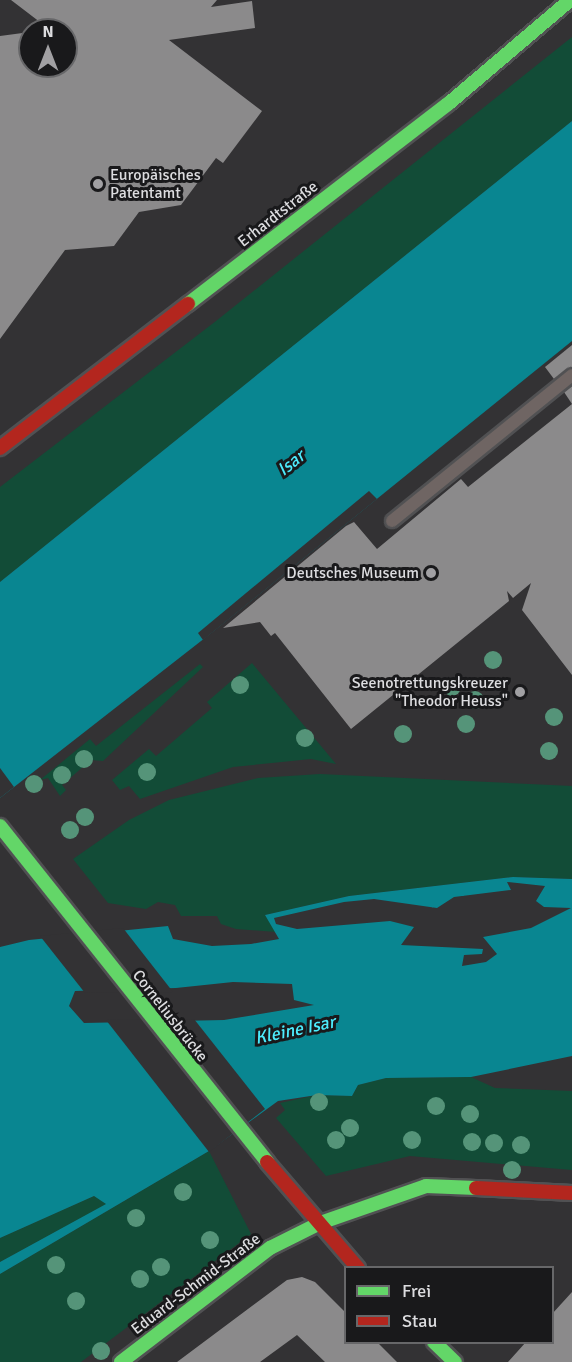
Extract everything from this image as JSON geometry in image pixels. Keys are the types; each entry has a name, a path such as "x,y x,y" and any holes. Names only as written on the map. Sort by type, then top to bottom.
{"street":[{"name":"Erhardtstraße","path":"0,448 448,104 570,0"},
{"name":"Corneliusbrücke","path":"0,826 239,1129 356,1266"},
{"name":"Eduard-Schmid-Straße","path":"121,1362 270,1248 320,1223 426,1186 572,1192"},
{"path":"436,1344 455,1362"}],"lane":[{"path":"392,521 572,375"}],"green space":[{"path":"572,37 572,121 0,582 0,487 216,321"},
{"path":"252,663 336,764 311,759 233,767 140,799 129,786 120,790 112,780 149,749 156,756 212,708 207,702"},
{"path":"200,664 203,667 103,761 91,760 62,785 66,790 60,796 48,778 40,780 90,739 96,746"},
{"path":"320,774 572,786 572,879 513,877 349,896 265,915 276,932 236,929 221,924 217,916 181,916 175,905 158,902 146,909 108,903 73,859 129,820 169,800 258,778"},
{"path":"471,1077 495,1088 572,1091 572,1170 410,1156 326,1176 276,1118 285,1110 280,1103 317,1095 352,1096 358,1085 386,1078"},
{"path":"209,1151 251,1234 81,1362 0,1362 0,1274"},
{"path":"94,1196 107,1204 0,1262 0,1238"}],"water":[{"name":"Isar","path":"572,121 572,341 210,634 0,798 0,582"},
{"name":"Kleine Isar","path":"513,877 572,879 572,1056 471,1077 386,1078 358,1085 352,1096 317,1095 278,1101 209,1151 0,1274 0,1262 106,1204 94,1196 0,1238 0,947 29,940 168,926 173,939 212,946 251,944 279,939 265,915 349,896","holes":["507,882 545,886 536,901 544,907 571,908 531,928 483,937 497,954 486,962 462,966 464,955 482,954 483,949 401,945 414,927 390,921 297,929 276,924 274,918 344,902 374,899 437,908 454,897 511,890","233,982 292,984 294,1000 314,1005 224,1020 84,1023 69,1006 75,991 176,988"]}],"pier":[{"path":"369,491 377,499 203,640 198,633"},
{"path":"0,768 14,787 0,798"},
{"path":"123,928 173,992 85,993 40,936"},
{"path":"194,1019 265,1109 209,1152 106,1020"}],"building":[{"name":"Europäisches Patentamt","path":"11,0 217,0 211,7 252,1 255,28 169,40 262,111 223,163 216,158 181,205 139,212 114,246 65,250 0,339 0,36 18,34 18,78 78,78 78,18 35,18"},
{"path":"572,345 572,367 554,379 545,367"},
{"path":"572,386 572,404 564,392"},
{"name":"Deutsches Museum","path":"572,404 572,675 522,610 531,583 513,598 507,591 509,601 351,729 275,633 271,636 260,622 223,628 346,526 354,522 377,549 461,479 468,487"},
{"path":"302,1277 315,1282 344,1311 344,1344 379,1344 397,1362 325,1362 297,1335 260,1362 177,1362 287,1280"},
{"path":"572,1292 572,1362 508,1362 524,1344 554,1344 554,1312"}],"traffic: fast":[{"path":"188,304 448,104 570,0"},
{"path":"0,826 267,1162"},
{"path":"121,1362 270,1248 320,1223 426,1186 476,1188"},
{"path":"436,1344 455,1362"}],"traffic: jam":[{"path":"0,448 188,304"},
{"path":"267,1162 356,1266"},
{"path":"476,1188 572,1193"}],"place":[{"name":"Europäisches Patentamt","path":"98,184"},
{"name":"Deutsches Museum","path":"431,573"},
{"name":"Seenotrettungskreuzer \"Theodor Heuss\"","path":"520,692"}]}
